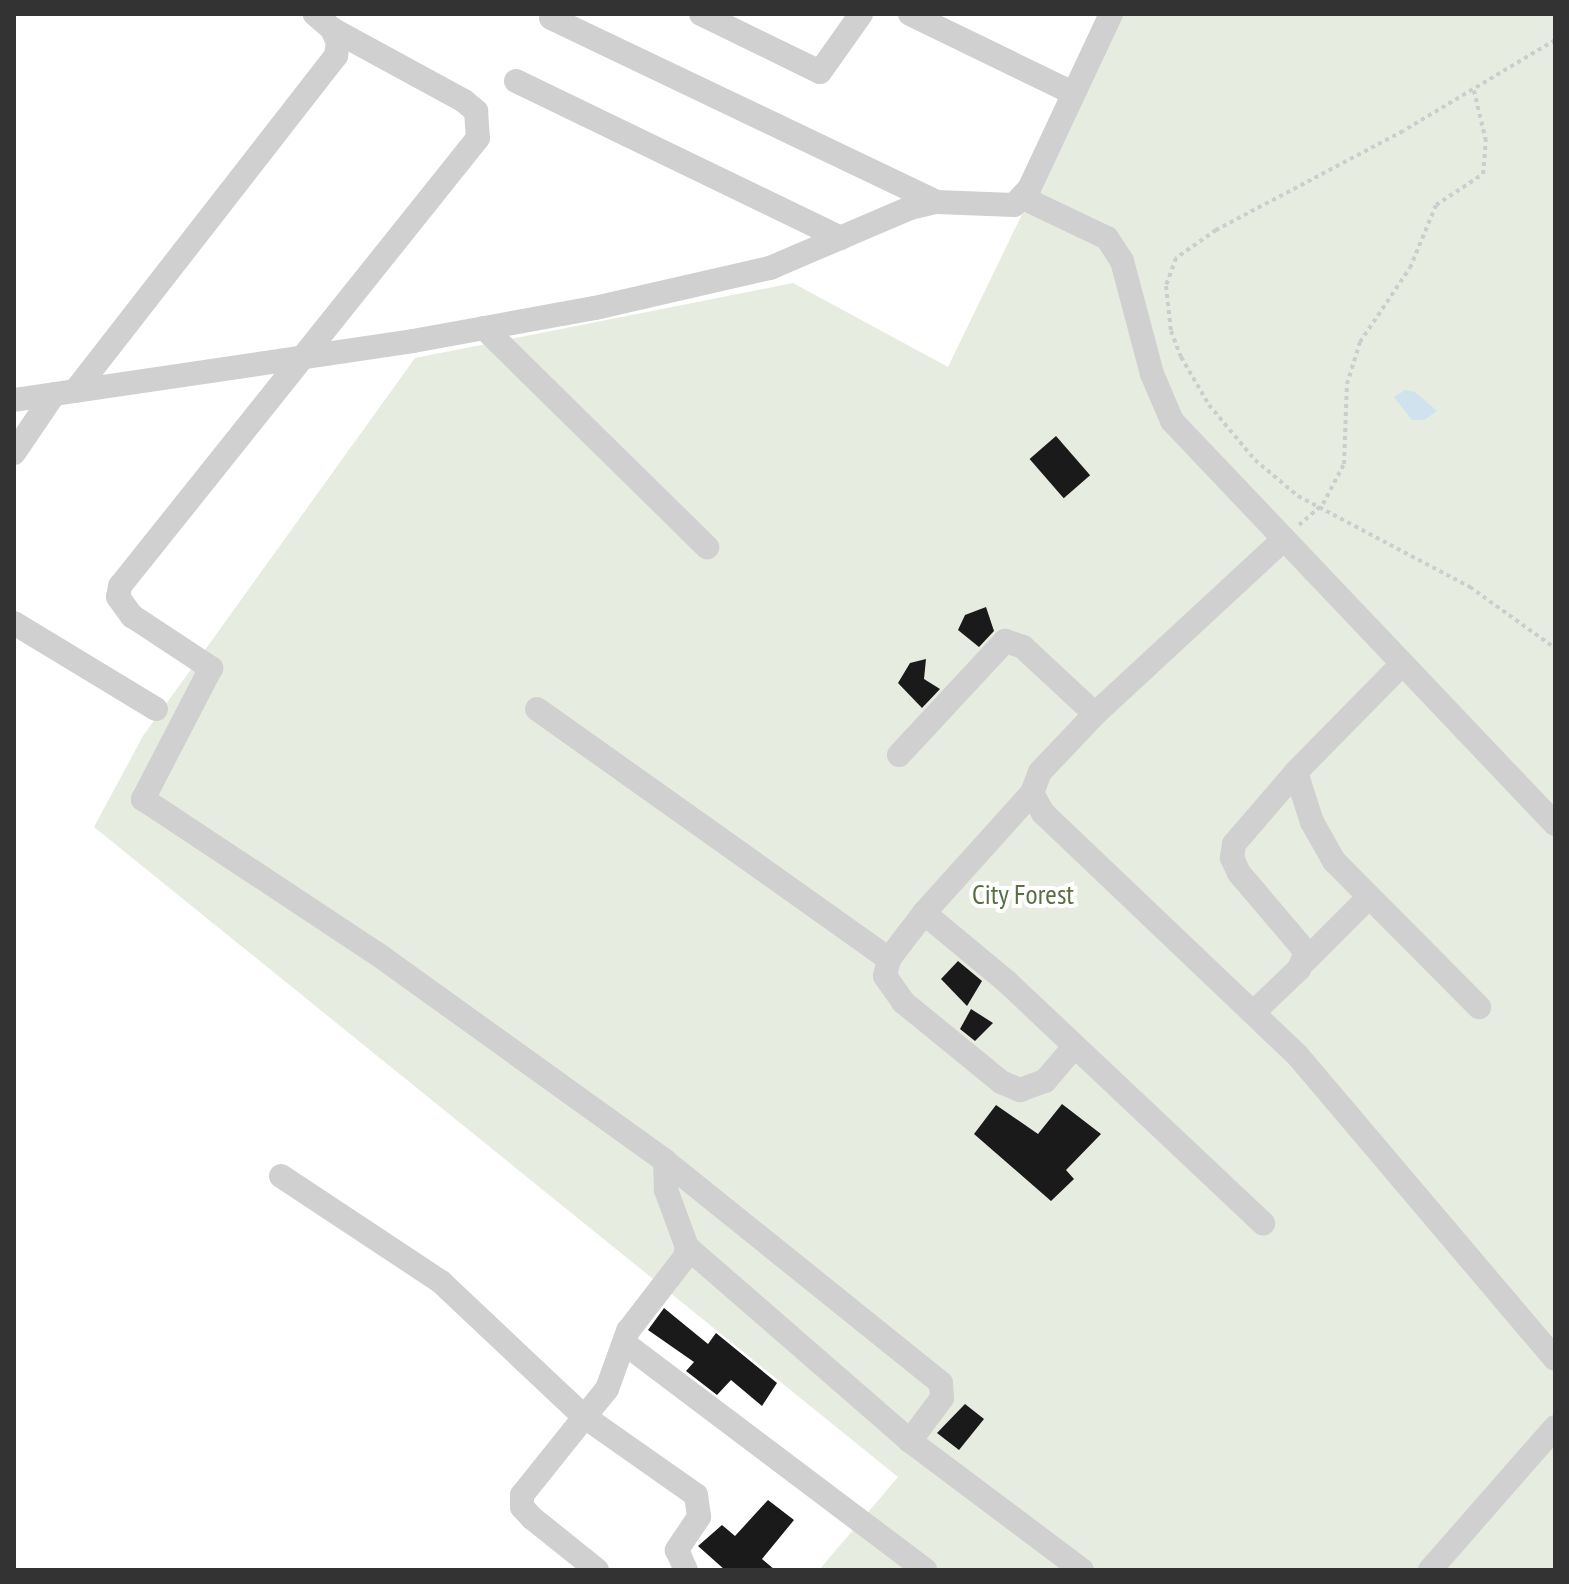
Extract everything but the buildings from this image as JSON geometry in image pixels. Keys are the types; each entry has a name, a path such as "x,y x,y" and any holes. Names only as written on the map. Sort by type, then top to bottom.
{"street":[{"path":"701,14 820,72 861,14"},
{"path":"910,14 1073,93"},
{"path":"1023,198 1110,14"},
{"path":"551,18 936,202"},
{"path":"324,22 464,101 481,125 471,149 300,358 120,586 118,597 132,616 211,668 143,799 388,961 665,1161 941,1383 942,1398 910,1441"},
{"path":"14,453 336,56 338,42 324,22"},
{"path":"516,81 841,238"},
{"path":"14,400 484,328 718,283 841,238 890,215 936,202 1002,205 1023,198 1107,238 1122,261 1152,374 1172,421 1290,533 1401,665 1555,824"},
{"path":"484,328 707,547"},
{"path":"1073,1048 1031,1089 1001,1082 903,1002 885,976 889,959 924,913 1032,793 1040,772 1095,714 1290,533"},
{"path":"14,623 156,709"},
{"path":"899,755 1005,641 1023,647 1095,714"},
{"path":"1305,961 1303,942 1239,873 1232,858 1243,828 1401,665"},
{"path":"537,709 889,959"},
{"path":"1296,772 1323,842 1367,899 1479,1007"},
{"path":"1032,793 1043,813 1254,1012 1336,1098 1555,1359"},
{"path":"1254,1012 1367,899"},
{"path":"924,913 1007,982 1073,1048 1263,1223"},
{"path":"665,1161 668,1197 687,1247 910,1441 1082,1570"},
{"path":"281,1176 441,1282 582,1415 696,1495 699,1517 677,1550 686,1570"},
{"path":"597,1570 522,1507 529,1483 613,1380 624,1343 687,1247"},
{"path":"624,1343 925,1570"},
{"path":"1430,1570 1555,1427"}],"path":[{"path":"1555,40 1403,131 1216,230 1184,251 1169,269 1171,331 1194,382 1255,460 1319,509 1470,587 1555,648"},
{"path":"1290,533 1319,509 1344,464 1347,384 1360,342 1410,268 1436,205 1483,174 1486,141 1473,87"}],"green space":[{"name":"City Forest","path":"1119,14 1555,14 1555,1570 819,1570 898,1477 94,827 143,736 415,358 793,283 948,367"}],"water":[{"path":"1405,390 1415,392 1437,411 1424,420 1412,420 1394,397"}]}
